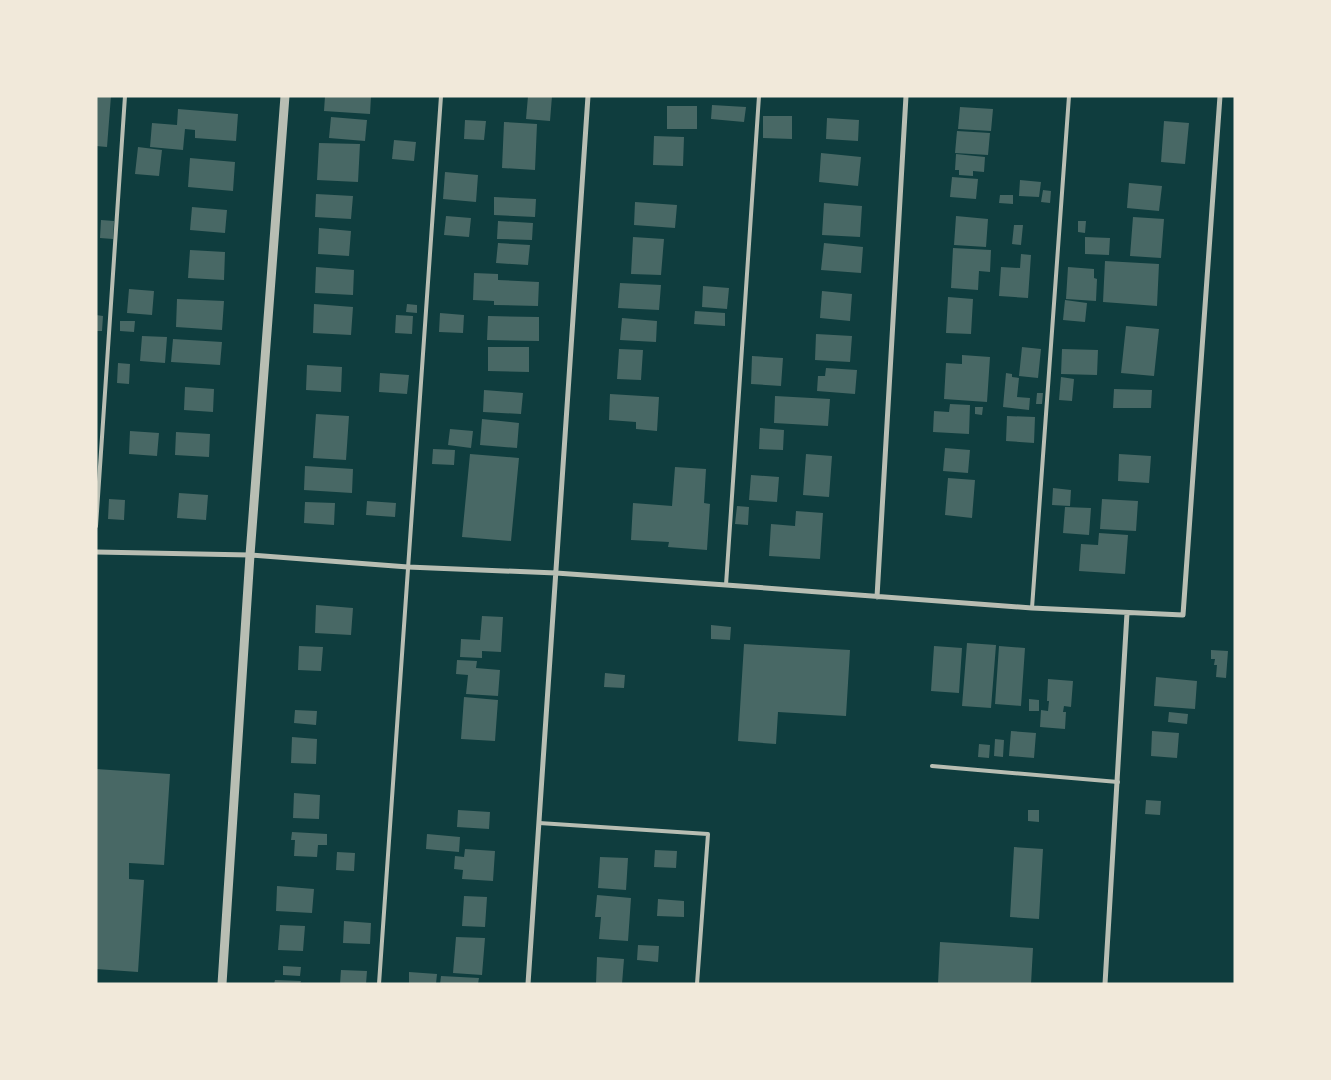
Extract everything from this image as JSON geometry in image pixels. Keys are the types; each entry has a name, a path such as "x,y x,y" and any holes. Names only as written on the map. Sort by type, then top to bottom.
{"street":[{"path":"222,984 250,555 285,96"},
{"path":"528,984 588,96"},
{"path":"878,597 906,96"},
{"path":"96,552 250,555 408,567 726,585 1032,608 1183,615 1220,96"},
{"path":"1105,984 1127,613"}],"lane":[{"path":"96,526 125,96"},
{"path":"379,984 441,96"},
{"path":"726,585 758,96"},
{"path":"1032,608 1069,96"},
{"path":"932,766 1118,782"},
{"path":"539,823 708,834 697,984"}],"building":[{"path":"96,96 111,96 107,147 96,146"},
{"path":"325,96 371,96 370,114 324,111"},
{"path":"528,96 552,96 550,121 526,119"},
{"path":"712,105 746,107 744,122 711,119"},
{"path":"667,106 697,106 697,129 667,129"},
{"path":"960,107 993,109 991,131 958,129"},
{"path":"178,109 238,114 236,141 195,138 195,130 185,129 183,150 150,147 152,123 177,125"},
{"path":"763,116 792,116 792,139 763,138"},
{"path":"331,117 367,120 365,141 329,138"},
{"path":"827,118 859,120 858,141 826,139"},
{"path":"465,120 486,121 484,140 464,139"},
{"path":"1164,121 1189,123 1185,164 1161,162"},
{"path":"504,122 537,124 535,170 502,168"},
{"path":"957,131 990,133 988,155 955,153"},
{"path":"654,136 684,137 683,166 653,165"},
{"path":"394,140 416,142 414,161 392,159"},
{"path":"319,143 360,144 358,182 317,180"},
{"path":"138,147 162,150 159,176 135,174"},
{"path":"821,153 861,157 858,186 819,182"},
{"path":"956,154 985,157 984,172 973,171 973,176 959,175 959,170 955,170"},
{"path":"190,158 235,162 233,191 188,187"},
{"path":"445,172 478,175 476,202 443,199"},
{"path":"952,177 978,179 976,199 950,197"},
{"path":"1020,180 1041,182 1039,197 1019,196"},
{"path":"1129,183 1162,186 1159,211 1127,208"},
{"path":"1043,190 1051,191 1050,203 1041,202"},
{"path":"316,194 353,196 351,219 315,217"},
{"path":"1000,195 1013,195 1013,204 999,203"},
{"path":"494,197 536,199 535,217 494,215"},
{"path":"635,202 677,205 675,228 634,225"},
{"path":"824,203 862,206 860,237 822,235"},
{"path":"192,207 227,210 225,233 190,230"},
{"path":"446,216 471,218 469,237 444,235"},
{"path":"956,216 988,219 986,247 954,245"},
{"path":"1133,217 1164,219 1161,258 1130,256"},
{"path":"101,220 114,221 113,239 100,238"},
{"path":"498,221 533,223 532,240 497,239"},
{"path":"1078,221 1086,221 1085,233 1078,232"},
{"path":"1014,225 1023,225 1021,245 1012,244"},
{"path":"319,228 351,231 349,256 318,254"},
{"path":"633,237 664,239 661,275 631,274"},
{"path":"1085,237 1110,238 1109,255 1085,254"},
{"path":"498,243 530,245 528,265 496,263"},
{"path":"824,243 863,247 861,273 821,270"},
{"path":"953,248 991,250 990,272 979,271 978,290 951,288"},
{"path":"190,250 225,252 224,280 188,278"},
{"path":"1021,254 1031,255 1028,298 999,296 1001,267 1020,268"},
{"path":"1105,261 1159,264 1157,306 1103,302"},
{"path":"316,267 354,270 353,295 315,293"},
{"path":"1068,267 1094,269 1094,278 1097,279 1096,301 1066,299"},
{"path":"474,273 498,274 498,280 539,282 538,306 494,305 494,301 473,300"},
{"path":"620,283 661,285 659,310 618,308"},
{"path":"703,286 729,288 727,309 702,307"},
{"path":"129,289 154,291 152,315 127,313"},
{"path":"822,291 852,294 850,321 820,318"},
{"path":"948,297 973,299 971,334 946,333"},
{"path":"177,299 224,301 222,330 176,327"},
{"path":"1065,300 1087,303 1085,322 1063,320"},
{"path":"314,304 353,307 351,335 313,333"},
{"path":"407,304 417,305 417,313 406,312"},
{"path":"695,311 725,313 725,326 694,324"},
{"path":"440,313 464,315 463,333 439,332"},
{"path":"96,315 103,316 102,331 96,331"},
{"path":"396,315 413,316 412,334 395,333"},
{"path":"488,316 539,317 539,341 487,340"},
{"path":"622,318 657,321 656,342 620,340"},
{"path":"120,321 135,321 134,332 120,331"},
{"path":"1126,326 1159,329 1154,376 1121,373"},
{"path":"816,334 852,336 850,362 815,360"},
{"path":"142,336 167,337 165,363 140,361"},
{"path":"173,339 222,342 220,365 171,362"},
{"path":"488,347 529,347 529,372 488,371"},
{"path":"1022,347 1041,349 1038,378 1019,376"},
{"path":"619,349 643,350 641,380 617,379"},
{"path":"1062,349 1098,350 1097,375 1061,374"},
{"path":"962,355 990,357 987,402 944,399 946,363 962,364"},
{"path":"752,356 783,358 781,386 751,384"},
{"path":"118,363 130,364 129,384 117,383"},
{"path":"307,365 342,367 341,392 306,390"},
{"path":"826,368 857,370 855,394 817,391 818,376 825,376"},
{"path":"380,373 409,375 407,394 379,392"},
{"path":"1006,373 1012,374 1012,377 1019,378 1017,397 1030,398 1029,410 1003,407"},
{"path":"1061,377 1074,379 1072,401 1059,400"},
{"path":"185,387 214,389 213,412 184,410"},
{"path":"1114,389 1152,390 1151,408 1113,408"},
{"path":"484,390 523,393 521,414 483,412"},
{"path":"1037,393 1043,393 1042,404 1036,404"},
{"path":"610,394 659,397 657,431 636,429 636,422 609,420"},
{"path":"775,396 830,399 828,426 774,423"},
{"path":"950,404 970,405 969,434 933,432 934,411 949,412"},
{"path":"975,407 983,407 982,415 975,414"},
{"path":"316,414 349,416 346,460 313,458"},
{"path":"1007,416 1035,417 1034,443 1006,441"},
{"path":"482,419 519,423 517,448 480,445"},
{"path":"760,428 784,430 783,450 759,449"},
{"path":"450,429 473,431 471,448 448,445"},
{"path":"130,431 159,433 157,456 129,454"},
{"path":"176,432 210,434 209,457 175,455"},
{"path":"945,448 970,450 968,473 943,471"},
{"path":"433,449 455,450 454,465 432,464"},
{"path":"470,454 519,458 511,541 462,537"},
{"path":"806,454 832,456 829,497 803,495"},
{"path":"1119,454 1151,456 1149,483 1118,481"},
{"path":"305,466 353,469 352,493 304,490"},
{"path":"675,467 706,469 704,503 710,504 707,550 668,547 669,542 631,540 633,503 672,506"},
{"path":"751,475 779,477 777,502 749,500"},
{"path":"948,478 975,480 972,518 945,515"},
{"path":"1053,488 1071,490 1070,506 1052,505"},
{"path":"179,493 208,495 206,520 177,518"},
{"path":"109,499 125,500 124,520 108,519"},
{"path":"1102,499 1138,501 1136,531 1100,529"},
{"path":"367,501 396,503 395,517 366,515"},
{"path":"305,502 335,503 334,525 304,523"},
{"path":"737,506 749,507 748,525 735,524"},
{"path":"1065,507 1091,508 1089,535 1063,533"},
{"path":"796,511 823,513 820,559 769,556 771,524 795,526"},
{"path":"1099,533 1128,535 1125,574 1079,571 1081,544 1098,545"},
{"path":"316,605 353,608 351,635 315,633"},
{"path":"482,616 503,617 501,652 482,651 482,658 460,657 461,639 480,640"},
{"path":"711,625 731,627 730,640 711,639"},
{"path":"967,643 996,645 991,708 962,706"},
{"path":"744,644 850,650 846,716 778,712 776,744 738,741"},
{"path":"299,646 323,647 321,671 298,670"},
{"path":"934,646 962,648 959,693 931,691"},
{"path":"999,646 1025,648 1021,706 995,704"},
{"path":"1211,650 1228,651 1226,678 1216,677 1217,665 1214,665 1215,659 1211,659"},
{"path":"457,660 477,661 476,668 500,670 498,696 466,694 468,675 456,674"},
{"path":"605,673 625,675 624,688 604,687"},
{"path":"1156,677 1197,681 1195,709 1154,706"},
{"path":"1048,679 1073,681 1071,707 1064,706 1063,712 1066,712 1065,729 1040,727 1041,710 1048,711"},
{"path":"464,697 498,700 495,741 461,739"},
{"path":"1029,699 1039,700 1039,711 1029,711"},
{"path":"295,710 317,711 316,725 294,723"},
{"path":"1169,712 1188,714 1187,724 1168,722"},
{"path":"1011,731 1036,733 1034,758 1009,756"},
{"path":"1152,731 1179,733 1177,758 1151,756"},
{"path":"292,737 317,739 316,764 291,763"},
{"path":"995,739 1004,740 1003,757 994,756"},
{"path":"979,744 990,745 989,758 978,757"},
{"path":"96,769 170,774 164,865 129,863 129,879 144,880 138,972 96,969"},
{"path":"294,793 320,795 319,819 293,818"},
{"path":"1146,800 1161,801 1160,815 1145,814"},
{"path":"458,810 490,812 489,829 457,827"},
{"path":"1028,810 1039,810 1039,822 1028,821"},
{"path":"292,832 327,834 327,845 318,845 317,857 294,856 295,840 291,840"},
{"path":"427,834 460,837 459,852 426,849"},
{"path":"1014,847 1043,849 1039,919 1010,917"},
{"path":"465,849 495,851 493,881 462,879 463,870 454,869 455,856 464,857"},
{"path":"655,850 677,851 676,868 654,867"},
{"path":"337,852 355,853 354,871 336,870"},
{"path":"600,857 628,858 626,890 598,888"},
{"path":"277,886 314,889 312,913 276,911"},
{"path":"597,895 631,898 628,941 599,939 601,917 595,917"},
{"path":"464,896 487,897 485,927 462,926"},
{"path":"658,899 684,901 684,917 657,916"},
{"path":"344,921 371,923 370,944 343,943"},
{"path":"280,925 305,926 303,951 278,950"},
{"path":"456,937 485,938 482,975 453,973"},
{"path":"940,942 1033,948 1031,984 938,984"},
{"path":"638,945 659,946 658,962 637,960"},
{"path":"597,957 624,959 622,984 596,984"},
{"path":"283,966 301,967 300,976 283,975"},
{"path":"341,970 367,971 366,984 340,984"},
{"path":"409,972 437,974 436,984 409,984"},
{"path":"441,976 479,978 478,984 440,984"},
{"path":"275,980 301,981 300,984 274,984"}]}
